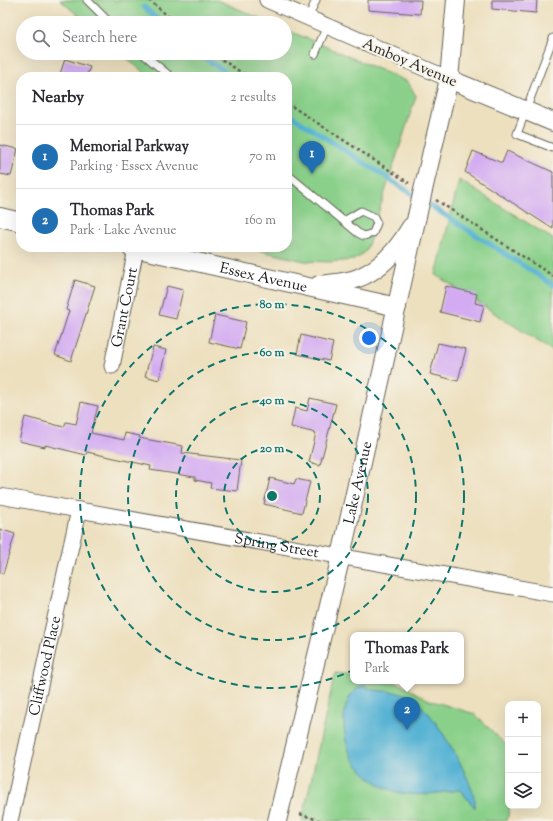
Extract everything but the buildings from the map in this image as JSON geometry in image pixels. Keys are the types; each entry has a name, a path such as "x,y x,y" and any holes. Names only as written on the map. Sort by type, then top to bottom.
{"street":[{"name":"Amboy Avenue","path":"267,0 449,79 553,122"},
{"path":"449,79 456,0"},
{"name":"Lake Avenue","path":"277,821 341,556 449,79"},
{"path":"305,286 346,281 358,278 374,269 391,255 406,235 417,216"},
{"path":"0,217 16,221"},
{"name":"Grant Court","path":"112,366 132,252"},
{"name":"Essex Avenue","path":"151,252 397,307"},
{"name":"Spring Street","path":"0,496 553,594"},
{"name":"Cliffwood Place","path":"10,821 79,510"}],"lane":[{"path":"87,0 103,16"},
{"path":"308,18 316,0"},
{"path":"315,54 327,26"},
{"path":"553,38 517,134 553,148"},
{"path":"150,60 165,72"},
{"path":"292,178 344,221"}],"path":[{"path":"149,0 168,16"},
{"path":"222,60 240,72"},
{"path":"300,814 321,821"}],"green space":[{"path":"60,0 217,0 255,16 79,16"},
{"path":"292,32 408,82 416,96 366,251 354,260 329,262 304,261 266,252 292,252 292,72 143,72 129,60 292,60"},
{"path":"459,180 553,239 553,351 436,275"},
{"path":"335,673 350,675 350,684 400,684 429,700 475,714 505,744 505,809 509,809 507,821 302,821"}],"water":[{"path":"366,685 372,690 398,693 408,696 429,714 442,732 466,774 475,799 475,808 460,790 433,794 406,794 388,789 378,784 360,768 349,751 344,729 344,717 350,696 357,689"}],"waterway":[{"path":"144,7 154,16"},
{"path":"208,60 226,72"},
{"path":"292,116 553,285"}],"place":[{"name":"Memorial Parkway","path":"312,174"},
{"name":"Thomas Park","path":"407,730"}]}
